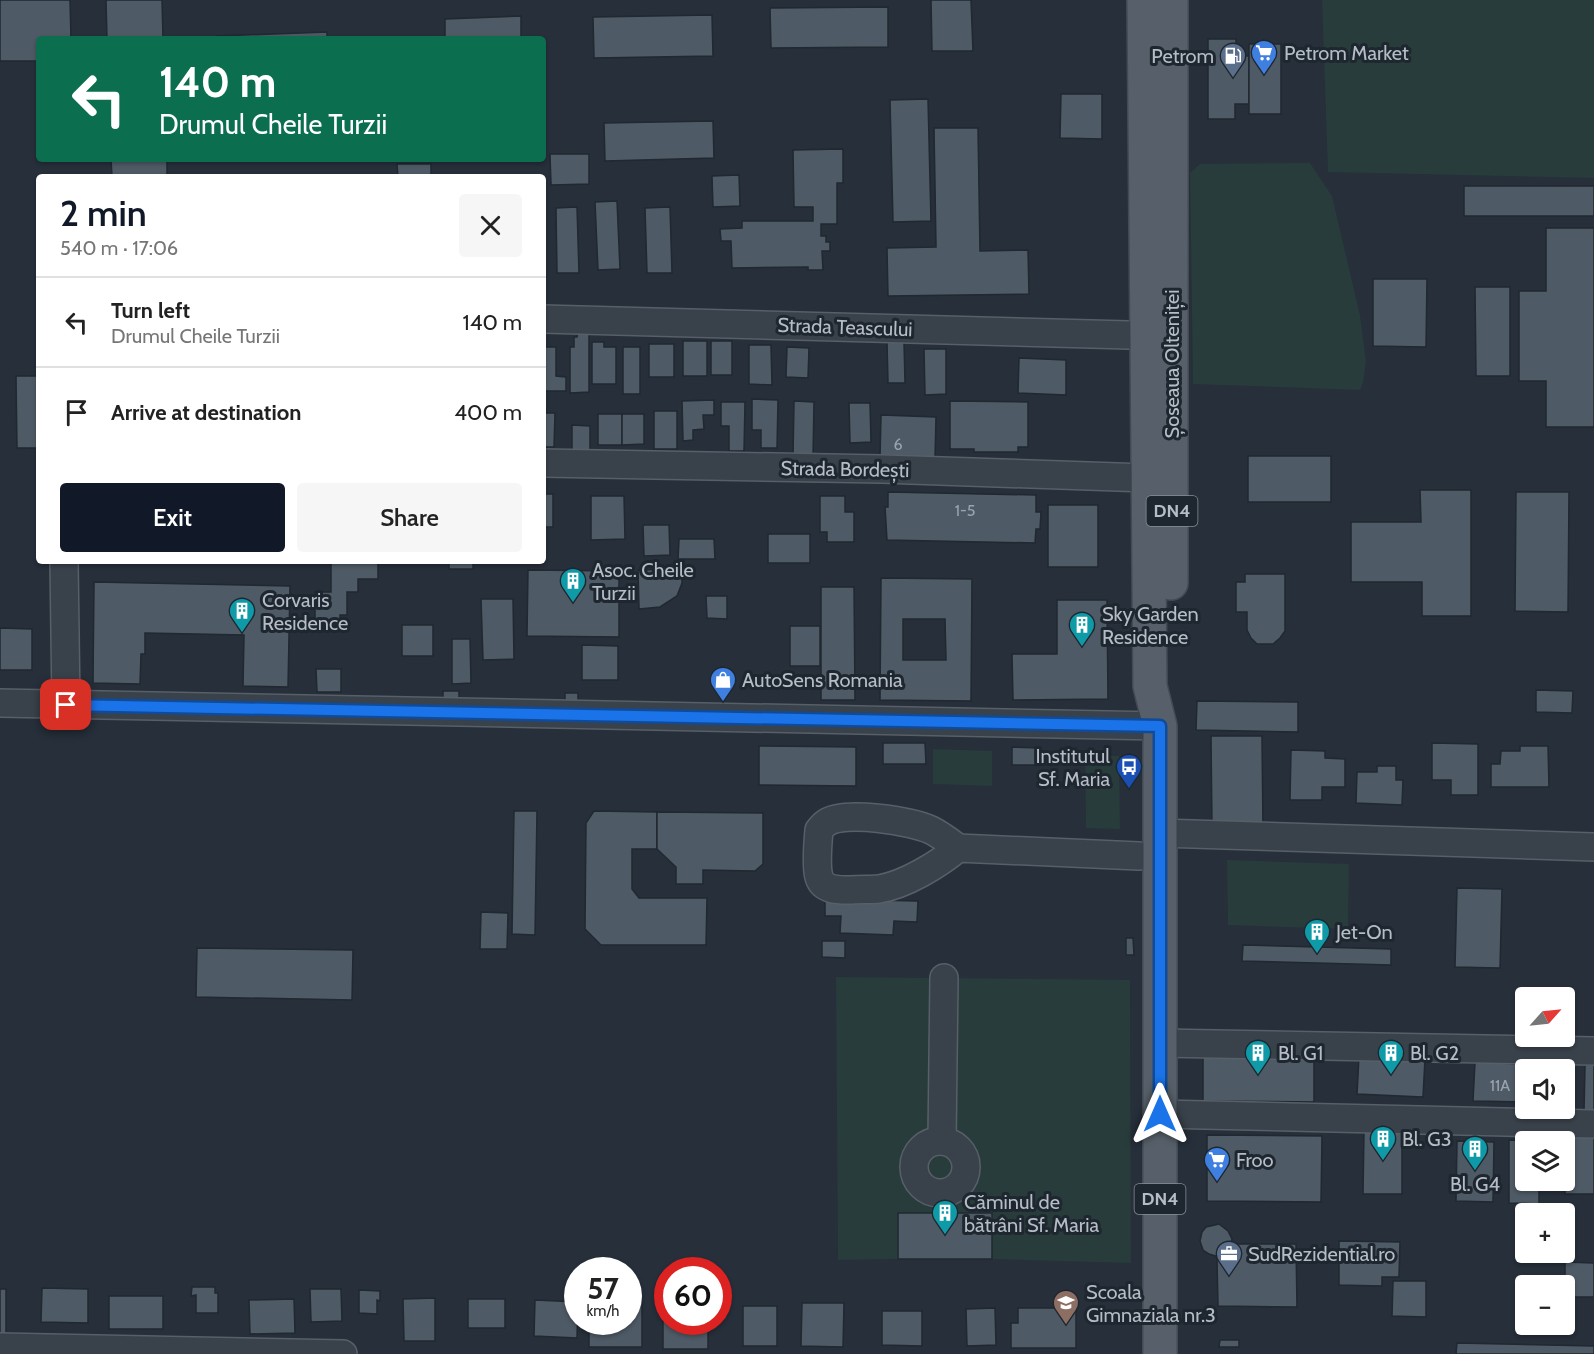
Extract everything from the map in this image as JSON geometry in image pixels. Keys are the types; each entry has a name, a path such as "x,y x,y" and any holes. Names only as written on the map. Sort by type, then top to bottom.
{"main road":[{"name":"Șoseaua Olteniței","path":"1144,0 1159,336 1169,687 1160,726 1150,845 1160,1043 1160,1354"},
{"name":"Șoseaua Olteniței","path":"1160,726 1150,686 1147,478 1159,336 1171,0"}],"street":[{"name":"Strada Teascului","path":"546,319 1159,336"},
{"name":"Strada Bordești","path":"546,463 871,469 1147,478"},
{"path":"64,564 66,705"},
{"path":"0,703 1160,726"},
{"path":"958,848 937,864 895,885 880,889 838,890 823,884 819,877 819,830 826,822 837,819 880,818 902,821 931,830 958,848 1150,845 1594,847"},
{"path":"942,1141 944,978"},
{"path":"1160,1043 1594,1051"},
{"path":"1160,1114 1594,1124"},
{"path":"0,1347 343,1354"}],"green space":[{"path":"1322,0 1594,0 1594,178 1328,172"},
{"path":"1310,163 1332,196 1360,315 1366,361 1360,390 1193,384 1190,173 1200,164"},
{"path":"933,749 992,751 992,786 933,784"},
{"path":"1085,755 1119,756 1120,829 1086,828"},
{"path":"1227,860 1349,864 1348,929 1228,925"},
{"path":"836,977 1130,980 1131,1263 992,1259 991,1213 898,1213 898,1259 838,1260"}],"building":[{"path":"0,0 70,0 71,36 36,36 36,61 0,61"},
{"path":"106,0 162,0 163,36 107,36"},
{"path":"931,0 971,0 973,51 932,51"},
{"path":"888,7 888,47 771,48 770,8"},
{"path":"712,15 713,56 594,58 593,17"},
{"path":"521,16 521,36 445,36 445,19"},
{"path":"327,32 327,36 217,36"},
{"path":"1208,39 1236,39 1236,56 1249,56 1249,104 1235,104 1235,119 1208,119"},
{"path":"1249,44 1281,44 1281,114 1249,114"},
{"path":"1061,94 1102,94 1102,139 1060,138"},
{"path":"928,99 931,221 893,222 890,100"},
{"path":"713,121 714,158 605,161 604,123"},
{"path":"934,128 978,128 980,251 1028,250 1029,294 888,296 887,248 936,247"},
{"path":"843,149 843,183 837,183 837,224 821,224 821,236 826,236 826,242 830,242 830,251 822,251 823,270 808,270 808,267 732,268 731,241 721,241 720,229 742,228 742,221 813,221 813,207 794,207 793,150"},
{"path":"550,154 589,154 589,184 551,185"},
{"path":"111,162 167,162 167,174 112,174"},
{"path":"397,164 431,164 431,174 398,174"},
{"path":"739,175 740,206 713,207 712,176"},
{"path":"1464,186 1594,186 1594,216 1464,216"},
{"path":"617,201 620,269 598,270 595,202"},
{"path":"577,207 579,273 557,273 556,208"},
{"path":"670,207 672,273 647,273 645,208"},
{"path":"1546,228 1594,228 1594,427 1546,427 1546,381 1519,381 1519,291 1546,291"},
{"path":"1373,279 1427,279 1426,347 1373,346"},
{"path":"1475,287 1510,287 1510,376 1476,376"},
{"path":"578,332 589,332 589,392 570,393 570,347 574,347 574,337 577,337"},
{"path":"683,341 707,341 707,376 683,376"},
{"path":"711,341 732,341 732,375 711,375"},
{"path":"592,342 604,342 604,347 616,347 616,384 592,384"},
{"path":"887,342 904,342 905,383 888,383"},
{"path":"649,344 674,344 674,377 649,377"},
{"path":"749,345 771,345 772,385 749,384"},
{"path":"546,347 556,347 556,376 566,377 566,391 546,391"},
{"path":"623,347 640,347 640,394 623,394"},
{"path":"787,347 809,348 808,378 786,377"},
{"path":"924,349 946,349 946,394 925,395"},
{"path":"1019,358 1066,360 1066,395 1018,393"},
{"path":"16,376 36,376 36,448 17,448"},
{"path":"752,399 778,400 777,448 761,448 761,430 752,430"},
{"path":"714,400 714,415 703,415 704,429 693,430 693,440 683,441 682,401"},
{"path":"794,401 814,402 813,457 793,457"},
{"path":"950,401 1028,402 1028,447 1018,447 1018,452 974,452 974,449 950,449"},
{"path":"721,402 745,402 744,451 729,451 729,426 721,426"},
{"path":"849,403 870,403 871,442 850,443"},
{"path":"654,411 677,411 677,449 654,449"},
{"path":"546,413 555,413 554,447 546,447"},
{"path":"598,414 622,414 622,445 598,445"},
{"path":"622,414 644,414 644,444 622,445"},
{"path":"881,415 936,417 935,459 880,458"},
{"path":"572,425 590,426 590,450 572,450"},
{"path":"1248,456 1331,456 1331,502 1248,502"},
{"path":"1420,490 1471,490 1471,616 1422,616 1422,582 1351,582 1351,522 1421,522"},
{"path":"888,492 1036,495 1036,512 1041,512 1040,529 1036,529 1035,543 887,540 885,507 888,507"},
{"path":"1516,492 1569,492 1568,612 1515,611"},
{"path":"546,494 553,494 553,527 546,527"},
{"path":"591,496 624,496 625,539 591,540"},
{"path":"820,496 845,496 845,512 854,512 854,542 827,542 827,532 820,532"},
{"path":"1048,505 1098,505 1098,567 1048,567"},
{"path":"643,525 669,525 670,555 644,556"},
{"path":"768,534 810,534 810,563 768,563"},
{"path":"679,539 714,539 715,559 678,559"},
{"path":"331,564 378,564 378,579 358,579 358,592 347,592 347,615 340,615 340,621 315,621 315,592 331,592"},
{"path":"449,564 473,564 473,569 449,569"},
{"path":"682,569 682,583 677,596 660,607 639,609 638,570"},
{"name":"Asoc. Cheile Turzii","path":"528,570 619,571 619,637 527,636"},
{"path":"1245,574 1285,574 1285,631 1273,644 1257,644 1247,630 1247,612 1236,612 1236,582 1245,582"},
{"path":"881,578 972,579 971,701 880,700","holes":["903,619 945,619 946,660 903,660"]},
{"name":"Corvaris Residence","path":"94,582 290,586 288,687 243,686 244,635 145,633 145,654 141,654 140,684 93,683"},
{"path":"821,587 854,587 855,700 821,700"},
{"path":"706,596 727,596 727,619 707,618"},
{"path":"481,599 513,599 514,659 483,660"},
{"name":"Sky Garden Residence","path":"1057,600 1107,600 1108,699 1013,700 1012,654 1057,654"},
{"path":"402,625 433,625 433,656 402,656"},
{"path":"790,626 820,626 820,666 790,666"},
{"path":"0,628 32,629 32,670 0,670"},
{"path":"452,639 470,639 471,683 452,684"},
{"path":"582,645 618,646 618,680 582,680"},
{"path":"316,669 341,669 341,692 317,692"},
{"path":"1536,690 1573,691 1572,713 1536,712"},
{"path":"443,691 459,691 459,705 443,705"},
{"path":"565,693 578,693 578,710 565,710"},
{"path":"1197,701 1298,702 1298,732 1196,730"},
{"path":"1211,736 1262,736 1263,829 1212,829"},
{"path":"883,743 925,743 926,764 883,764"},
{"path":"1432,743 1478,744 1478,795 1451,795 1451,780 1432,780"},
{"path":"759,746 856,747 856,786 759,785"},
{"path":"1520,746 1548,746 1549,787 1491,787 1491,764 1500,764 1501,751 1520,751"},
{"path":"1012,747 1040,748 1041,765 1012,765"},
{"path":"1291,750 1325,751 1325,758 1345,759 1345,787 1322,787 1322,800 1290,800"},
{"path":"1377,766 1396,766 1396,780 1403,780 1402,805 1356,803 1357,772 1377,772"},
{"path":"514,811 537,811 535,935 512,934"},
{"path":"594,811 657,812 657,849 632,849 632,889 639,898 707,898 706,945 601,945 585,929 586,823"},
{"path":"657,812 763,813 763,864 755,871 703,870 703,884 676,884 676,867 657,849"},
{"path":"1457,888 1502,889 1500,968 1455,967"},
{"path":"825,899 918,901 917,922 894,921 893,935 840,933 841,916 825,916"},
{"path":"481,912 508,913 507,949 480,949"},
{"path":"1126,938 1133,938 1134,955 1126,955"},
{"path":"822,941 845,941 845,958 822,957"},
{"name":"Jet-On","path":"1243,945 1391,949 1391,965 1242,961"},
{"path":"197,948 353,950 352,1000 196,997"},
{"name":"Bl. G1","path":"1203,1051 1314,1052 1314,1102 1203,1101"},
{"name":"Bl. G2","path":"1359,1056 1425,1059 1423,1097 1357,1094"},
{"path":"1475,1062 1515,1064 1515,1102 1473,1101"},
{"path":"1585,1065 1594,1065 1594,1112 1584,1112"},
{"name":"Bl. G3","path":"1364,1129 1402,1130 1402,1194 1363,1194"},
{"path":"1207,1135 1322,1136 1321,1202 1207,1201"},
{"path":"1575,1136 1594,1137 1594,1194 1565,1194 1565,1191 1575,1191"},
{"path":"1509,1140 1515,1140 1515,1191 1539,1191 1539,1203 1509,1203"},
{"name":"Bl. G4","path":"1457,1141 1494,1142 1493,1202 1456,1201"},
{"name":"Căminul de bătrâni Sf. Maria","path":"898,1213 992,1213 992,1259 898,1259"},
{"path":"1219,1224 1228,1231 1232,1239 1231,1244 1296,1244 1297,1307 1218,1306 1216,1256 1203,1250 1200,1241 1206,1227"},
{"path":"1339,1241 1400,1242 1399,1277 1382,1277 1382,1286 1339,1285"},
{"path":"1565,1263 1594,1263 1594,1297 1575,1297 1575,1275 1565,1275"},
{"path":"1393,1281 1426,1281 1426,1317 1392,1316"},
{"path":"192,1287 215,1287 215,1293 218,1293 218,1313 196,1313 196,1295 191,1296"},
{"path":"42,1288 88,1289 88,1323 41,1322"},
{"path":"0,1289 6,1289 6,1337 0,1337"},
{"path":"310,1289 341,1289 342,1321 311,1322"},
{"path":"359,1290 380,1291 380,1301 377,1300 377,1314 359,1313"},
{"path":"109,1296 163,1296 163,1329 109,1329"},
{"path":"435,1298 435,1341 404,1341 403,1299"},
{"path":"294,1299 295,1333 250,1334 249,1300"},
{"path":"468,1299 505,1299 505,1328 468,1328"},
{"path":"535,1300 564,1301 564,1335 577,1335 577,1338 534,1336"},
{"path":"802,1303 844,1303 843,1347 801,1346"},
{"path":"743,1306 777,1306 777,1346 743,1346"},
{"path":"995,1308 996,1345 967,1346 966,1309"},
{"path":"1018,1308 1076,1308 1076,1348 1011,1348 1011,1323 1018,1323"},
{"path":"882,1311 922,1311 922,1346 882,1345"},
{"path":"589,1335 642,1335 642,1347 589,1347"},
{"path":"663,1335 708,1335 708,1349 663,1349"},
{"path":"1220,1340 1239,1340 1239,1347 1219,1347"},
{"path":"1457,1343 1594,1346 1594,1354 1456,1354"}],"place":[{"name":"Petrom Market","path":"1264,76"},
{"name":"Petrom","path":"1233,79"},
{"name":"Asoc. Cheile Turzii","path":"573,604"},
{"name":"Corvaris Residence","path":"242,634"},
{"name":"Sky Garden Residence","path":"1082,648"},
{"name":"AutoSens Romania","path":"723,703"},
{"name":"Institutul Sf. Maria","path":"1129,790"},
{"name":"Jet-On","path":"1317,955"},
{"name":"Bl. G1","path":"1258,1076"},
{"name":"Bl. G2","path":"1391,1076"},
{"name":"Bl. G3","path":"1383,1162"},
{"name":"Bl. G4","path":"1475,1172"},
{"name":"Froo","path":"1217,1183"},
{"name":"Căminul de bătrâni Sf. Maria","path":"945,1236"},
{"name":"SudRezidential.ro","path":"1229,1277"},
{"name":"Scoala Gimnaziala nr.3","path":"1066,1326"}],"route":[{"path":"66,705 1160,726 1160,1114"}]}
